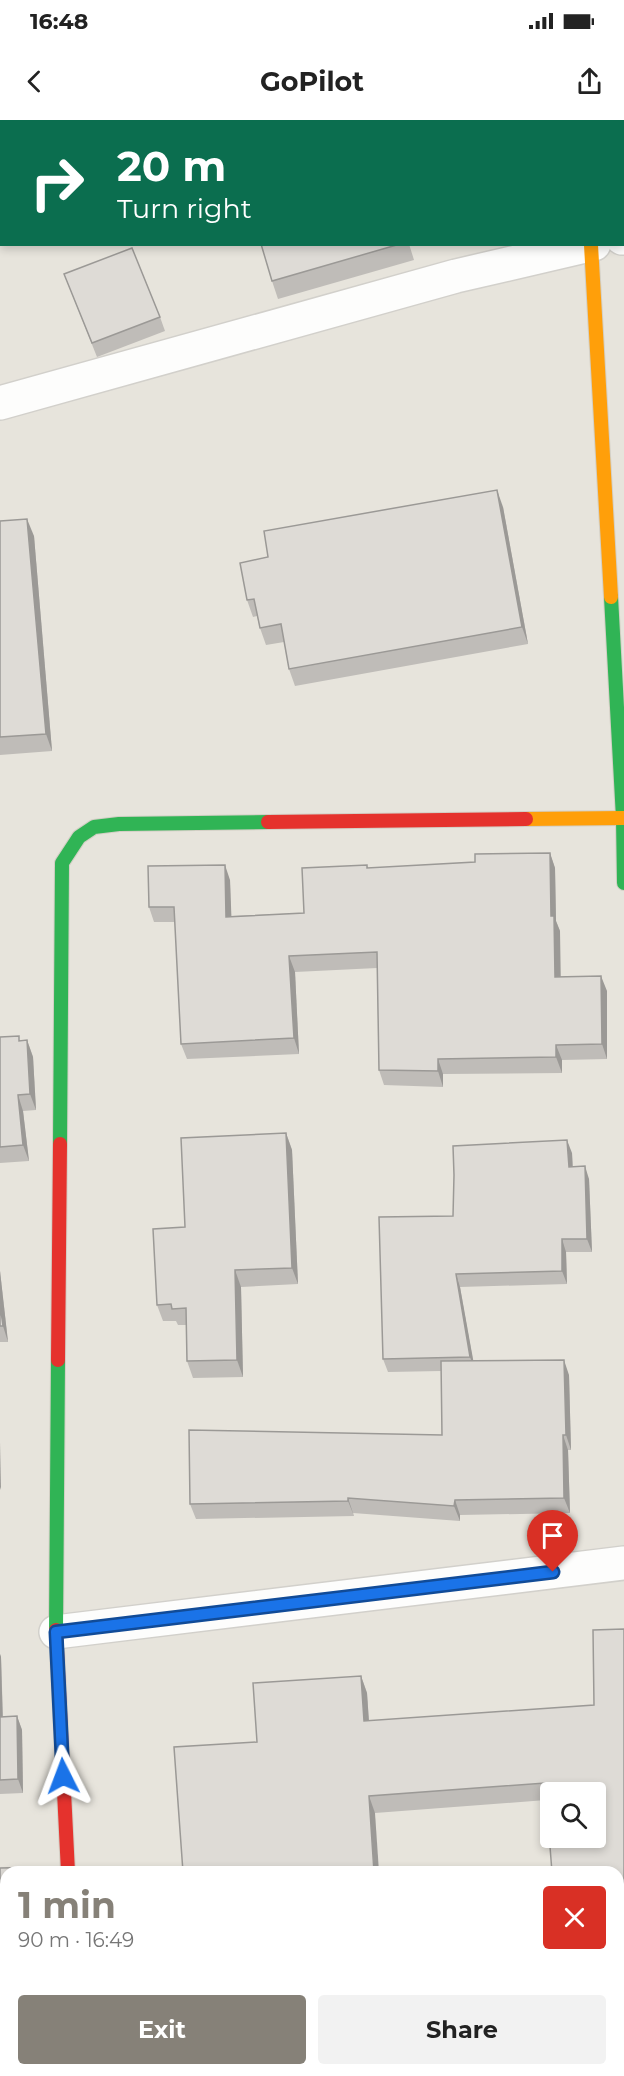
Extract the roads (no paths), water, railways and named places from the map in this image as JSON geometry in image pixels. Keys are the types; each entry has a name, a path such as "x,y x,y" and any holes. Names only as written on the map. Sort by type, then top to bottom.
{"street":[{"path":"0,403 456,276 588,246"},
{"path":"592,246 623,818 624,883"},
{"path":"68,1866 56,1632 62,864 79,837 94,827 119,824 623,818"},
{"path":"56,1632 624,1563"}]}
